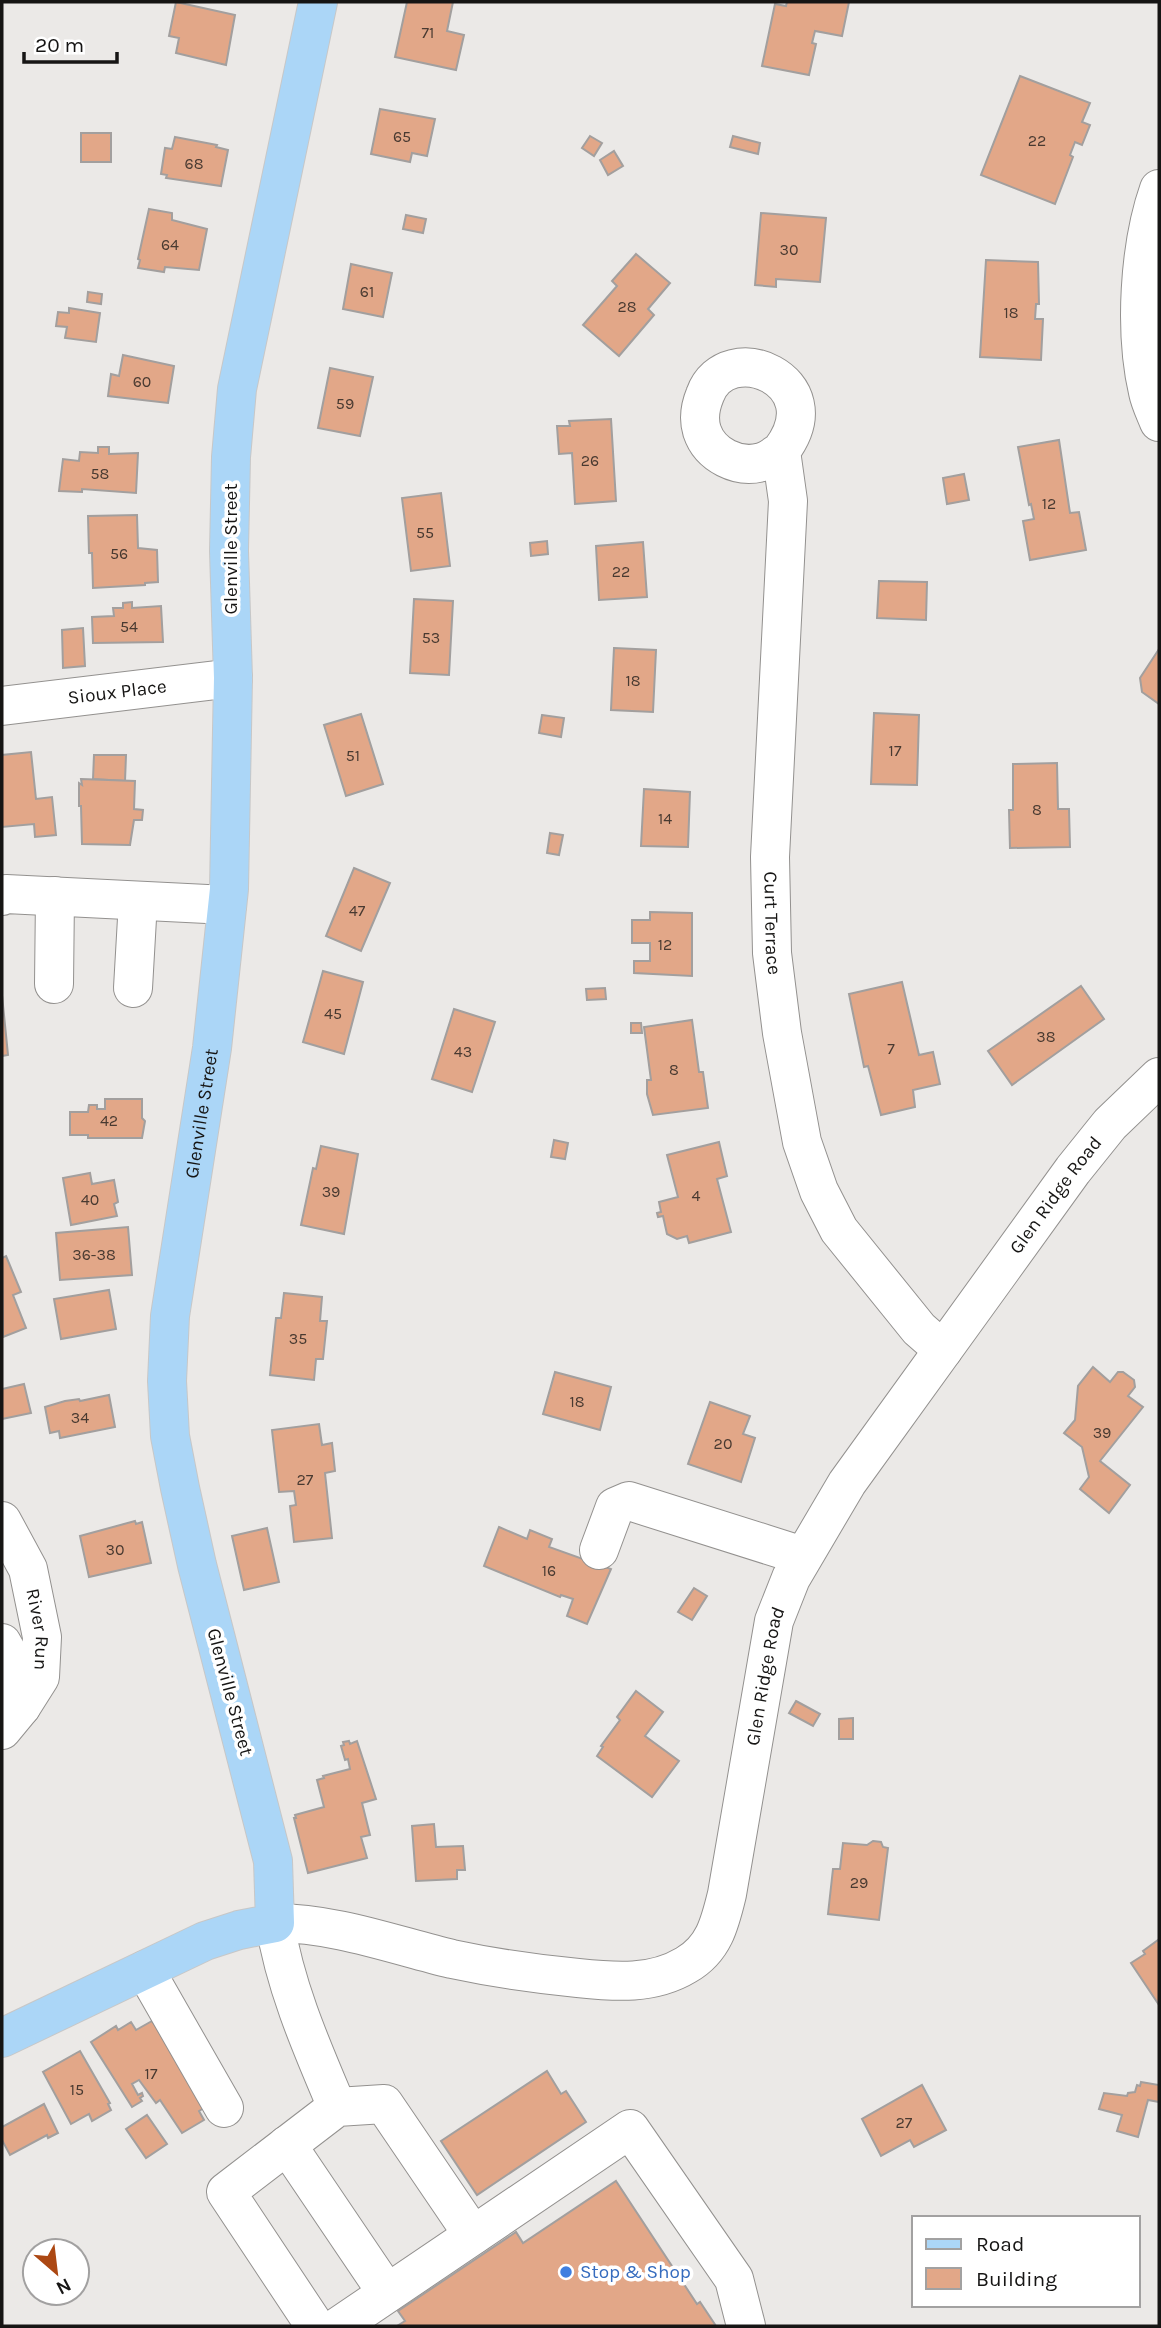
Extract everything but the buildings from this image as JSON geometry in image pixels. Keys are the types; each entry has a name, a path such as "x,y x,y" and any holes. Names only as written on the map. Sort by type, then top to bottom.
{"main road":[{"name":"Glenville Street","path":"275,1923 273,1861 185,1514 170,1436 167,1381 170,1316 209,1072 228,905 233,678 230,484 237,389 318,2"},
{"path":"2,2038 205,1941 239,1930 275,1923"}],"street":[{"path":"1159,189 1145,240 1141,290 1142,349 1148,393 1159,422"},
{"name":"Curt Terrace","path":"781,451 788,501 770,857 772,953 787,1060 802,1142 819,1191 839,1230 919,1329 943,1350"},
{"name":"Sioux Place","path":"2,706 233,678"},
{"path":"2,896 6,894 228,905"},
{"path":"54,984 55,896"},
{"path":"133,988 138,901"},
{"name":"Glen Ridge Road","path":"275,1923 329,1928 455,1959 538,1974 613,1982 661,1978 688,1965 701,1954 718,1931 727,1894 774,1621 791,1578 847,1483 1095,1142 1159,1077"},
{"path":"599,1550 615,1507 629,1501 803,1556"},
{"name":"River Run","path":"2,1521 28,1569 42,1637 40,1677 11,1719"},
{"path":"2,1643 15,1666 11,1719"},
{"path":"275,1923 281,1954 301,2017 337,2107"},
{"path":"145,1970 225,2108"},
{"path":"314,2326 226,2192 337,2107 384,2104 473,2235"},
{"path":"340,2326 630,2129 734,2279 746,2326"},
{"path":"287,2146 387,2292"}],"place":[{"name":"Stop & Shop","path":"566,2272"}]}
